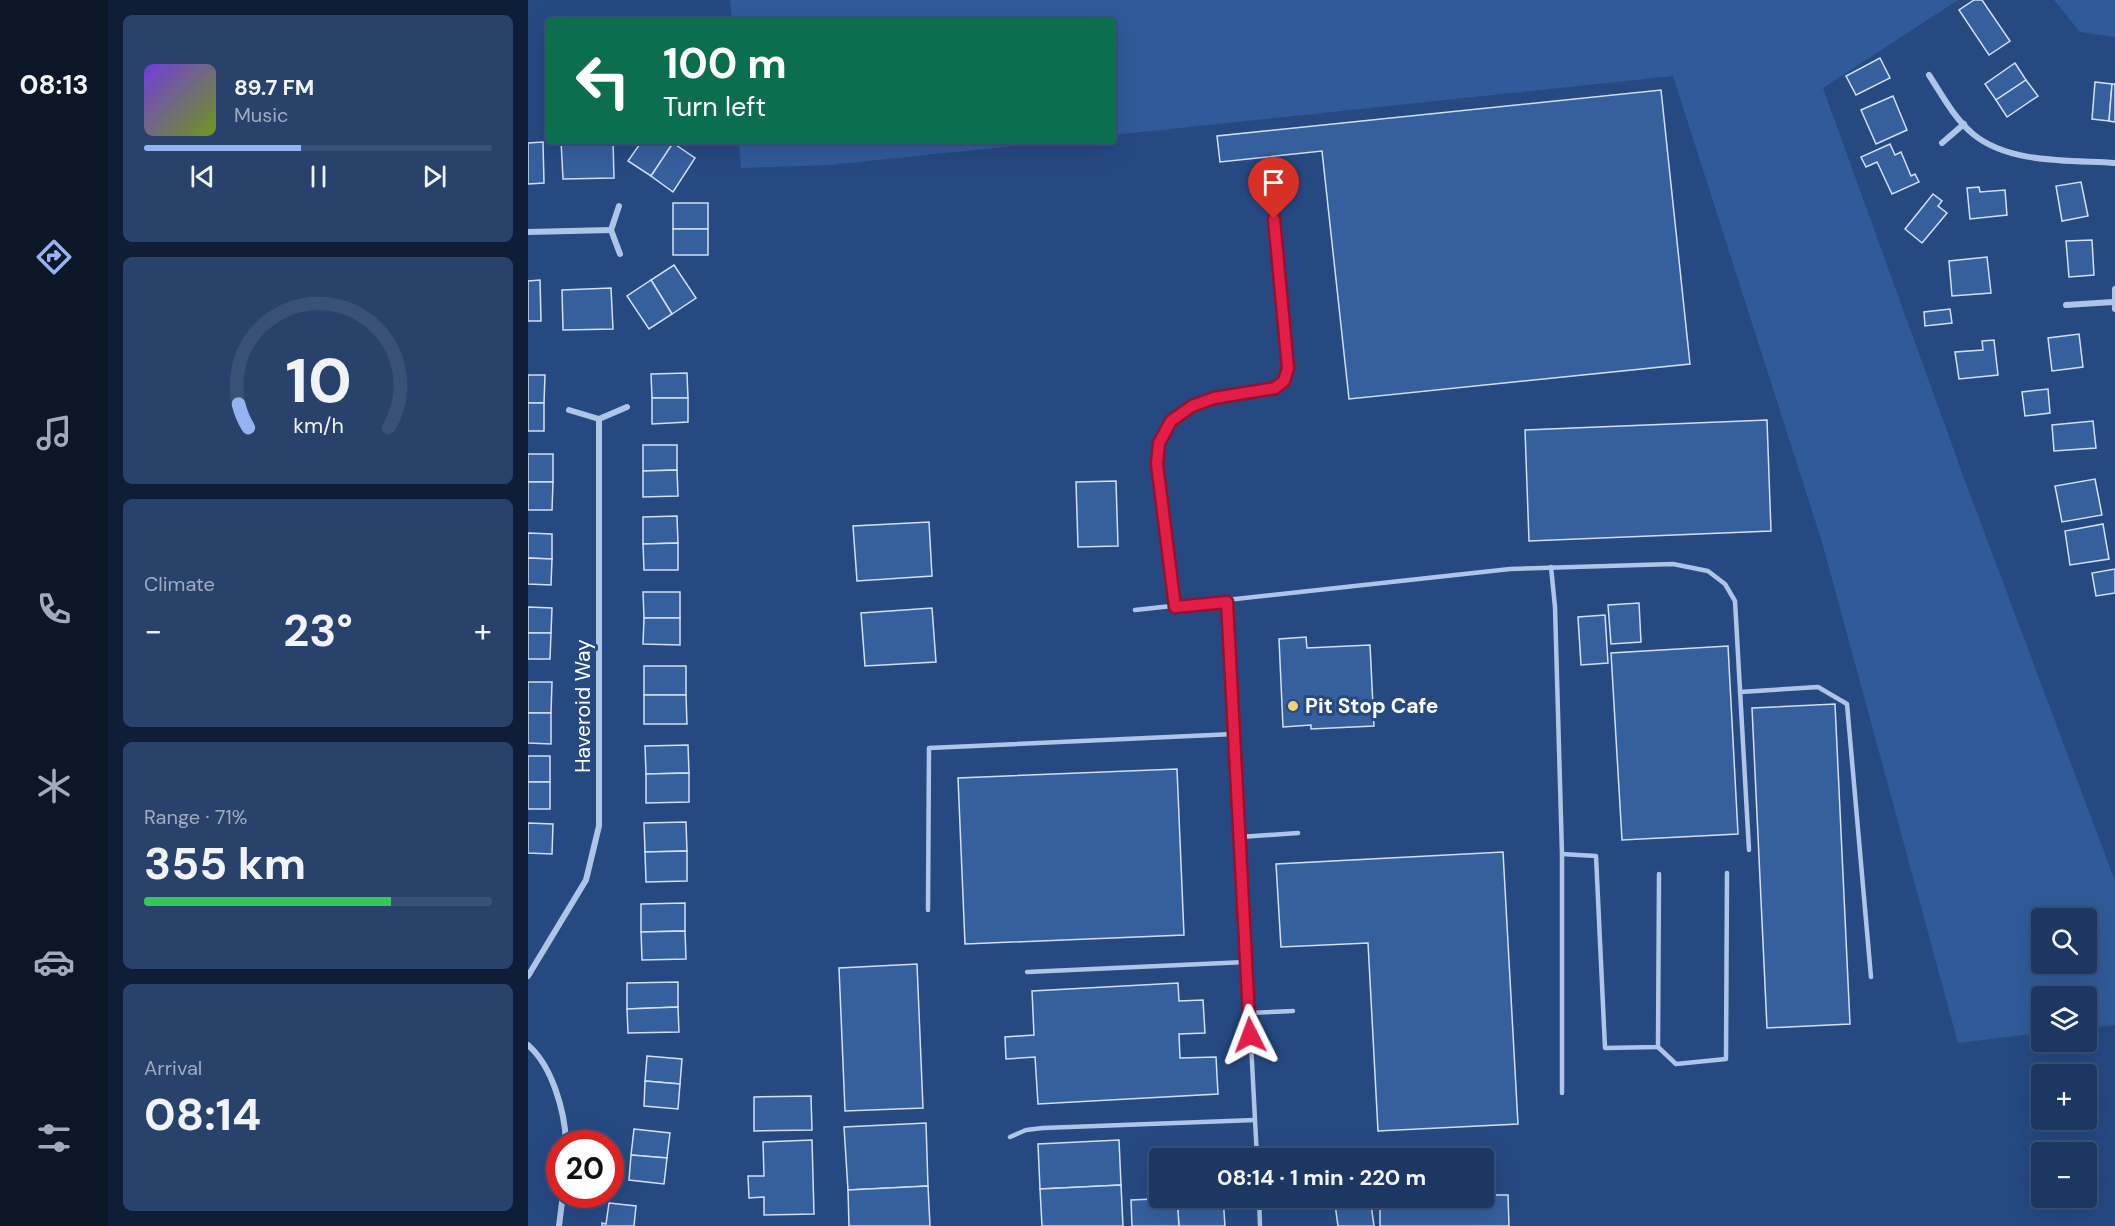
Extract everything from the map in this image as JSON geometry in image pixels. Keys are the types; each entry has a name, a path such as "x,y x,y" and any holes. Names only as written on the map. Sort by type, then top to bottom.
{"street":[{"path":"1929,75 1952,111 1973,134 2004,151 2115,163"},
{"path":"1942,143 1964,124"},
{"path":"619,206 611,230 620,254"},
{"path":"528,232 611,230"},
{"path":"2066,305 2114,306 2115,289"},
{"path":"569,410 599,419 627,407"},
{"name":"Haveroid Way","path":"528,976 586,880 599,826 599,419"},
{"path":"528,1045 538,1053 555,1090 563,1130"},
{"path":"559,1226 561,1208"}],"lane":[{"path":"1175,607 1157,464 1159,443 1171,421 1192,406 1214,398 1275,388 1284,381 1288,368 1270,176"},
{"path":"1135,610 1227,602 1491,570 1673,564 1708,571 1725,584 1735,601 1749,850"},
{"path":"1551,567 1556,607 1562,854 1562,1093"},
{"path":"1227,602 1256,1148"},
{"path":"1740,692 1818,687 1847,704 1871,977"},
{"path":"928,910 929,748 1234,734"},
{"path":"1240,837 1298,833"},
{"path":"1562,854 1596,856 1605,1048 1658,1047 1676,1064 1726,1059 1727,873"},
{"path":"1658,1047 1659,874"},
{"path":"1027,972 1246,962"},
{"path":"1249,1013 1293,1011"},
{"path":"1010,1137 1026,1130 1043,1128 1255,1120"},
{"path":"1259,1208 1260,1226"}],"shaded area":[{"path":"730,0 1958,0 1823,88 1964,478 2115,881 2115,1025 2097,1027 2097,986 2031,986 2031,1034 1958,1043 1822,542 1673,76 1116,135 1116,18 732,18"},
{"path":"2054,0 2115,0 2115,37 2080,32"},
{"path":"739,144 1032,144 830,165 741,168"}],"building":[{"path":"1974,0 1982,0 2010,41 1989,55 1959,10"},
{"path":"1880,58 1890,78 1856,95 1846,76"},
{"path":"2015,63 2026,80 1996,100 1985,84"},
{"path":"2026,80 2038,96 2007,117 1996,100"},
{"path":"2095,82 2112,84 2109,121 2092,119"},
{"path":"2112,84 2115,84 2115,122 2109,121"},
{"path":"1661,90 1690,364 1349,399 1322,151 1220,162 1217,136"},
{"path":"1893,96 1907,130 1876,144 1861,110"},
{"path":"543,142 544,183 528,184 528,143"},
{"path":"561,144 613,144 614,178 563,179"},
{"path":"640,144 672,144 651,176 628,161"},
{"path":"672,144 695,158 673,192 651,176"},
{"path":"1890,144 1895,155 1901,152 1911,176 1915,174 1919,182 1892,194 1877,162 1866,167 1861,157"},
{"path":"2081,182 2088,216 2062,221 2056,186"},
{"path":"1979,187 1980,192 2005,190 2007,215 1970,219 1967,188"},
{"path":"1933,194 1942,201 1938,206 1947,213 1922,243 1905,229"},
{"path":"673,203 708,203 708,229 673,229"},
{"path":"673,229 708,229 708,255 673,255"},
{"path":"2092,240 2094,275 2069,277 2066,241"},
{"path":"1987,257 1991,293 1952,296 1949,261"},
{"path":"674,265 696,298 672,314 651,280"},
{"path":"540,280 541,321 528,321 528,281"},
{"path":"651,280 672,314 649,329 627,296"},
{"path":"611,288 613,329 563,330 562,290"},
{"path":"1950,309 1952,323 1925,326 1924,312"},
{"path":"2079,334 2083,367 2052,371 2048,338"},
{"path":"1994,340 1998,375 1959,379 1955,352 1983,350 1982,341"},
{"path":"687,373 688,398 652,398 651,374"},
{"path":"528,375 545,375 544,403 528,403"},
{"path":"2048,389 2050,413 2025,416 2022,392"},
{"path":"652,398 688,398 688,422 652,424"},
{"path":"528,403 544,403 544,431 528,431"},
{"path":"1767,420 1771,531 1529,541 1525,430"},
{"path":"2093,421 2096,448 2054,451 2052,425"},
{"path":"643,445 677,445 677,470 643,471"},
{"path":"528,454 553,454 553,482 528,482"},
{"path":"677,470 678,496 643,497 643,471"},
{"path":"2095,479 2102,515 2062,522 2055,486"},
{"path":"1116,481 1118,546 1078,547 1076,482"},
{"path":"528,482 553,482 552,510 528,510"},
{"path":"677,516 678,543 643,544 643,517"},
{"path":"929,522 932,576 857,581 853,526"},
{"path":"2103,524 2109,559 2070,565 2065,531"},
{"path":"528,533 552,534 552,559 528,558"},
{"path":"678,543 678,570 644,570 643,544"},
{"path":"528,558 552,559 551,585 528,584"},
{"path":"2115,569 2115,593 2096,596 2092,573"},
{"path":"643,592 680,592 680,618 644,618"},
{"path":"1639,603 1641,642 1611,644 1608,605"},
{"path":"528,607 552,608 551,633 528,633"},
{"path":"932,608 936,662 865,666 861,613"},
{"path":"1605,615 1608,663 1581,665 1578,617"},
{"path":"644,618 680,618 680,645 643,644"},
{"path":"528,633 551,633 550,659 528,659"},
{"path":"1306,637 1307,648 1370,645 1374,726 1311,729 1311,725 1283,727 1279,639"},
{"path":"1728,646 1738,834 1622,840 1611,653"},
{"path":"644,666 686,666 686,695 644,695"},
{"path":"528,682 552,682 551,713 528,713"},
{"path":"644,695 686,695 687,724 644,724"},
{"path":"1835,704 1850,1024 1767,1028 1752,708"},
{"path":"528,713 551,713 551,744 528,743"},
{"path":"688,745 689,773 646,774 645,746"},
{"path":"528,756 550,756 550,782 528,782"},
{"path":"1177,769 1184,935 965,944 958,778"},
{"path":"689,773 689,802 646,803 646,774"},
{"path":"528,782 550,782 550,809 528,809"},
{"path":"686,822 687,851 645,852 644,823"},
{"path":"528,823 553,824 552,854 528,853"},
{"path":"687,851 687,881 646,882 645,852"},
{"path":"1503,852 1518,1124 1378,1131 1368,943 1281,947 1276,864"},
{"path":"685,903 685,931 641,932 641,904"},
{"path":"685,931 686,959 642,960 641,932"},
{"path":"917,964 923,1108 845,1111 839,968"},
{"path":"678,982 678,1007 627,1009 627,983"},
{"path":"1178,983 1179,1001 1203,1000 1205,1033 1179,1034 1180,1058 1216,1057 1218,1094 1038,1104 1035,1057 1006,1059 1005,1037 1034,1035 1032,991"},
{"path":"678,1007 679,1032 628,1033 627,1009"},
{"path":"647,1056 682,1059 680,1084 645,1081"},
{"path":"645,1081 680,1084 678,1109 644,1106"},
{"path":"811,1096 812,1130 754,1131 754,1097"},
{"path":"926,1123 928,1186 848,1190 844,1127"},
{"path":"634,1129 670,1133 667,1158 631,1155"},
{"path":"812,1140 814,1214 764,1215 764,1197 749,1198 748,1176 764,1176 763,1142"},
{"path":"1119,1140 1121,1185 1040,1189 1038,1144"},
{"path":"631,1155 667,1158 664,1184 629,1180"},
{"path":"1121,1185 1123,1226 1042,1226 1040,1189"},
{"path":"928,1186 930,1226 849,1226 848,1190"},
{"path":"1494,1195 1508,1195 1509,1226 1380,1226 1380,1208 1494,1208"},
{"path":"1149,1199 1149,1208 1178,1208 1179,1226 1132,1226 1131,1200"},
{"path":"624,1205 636,1206 634,1226 602,1226 602,1223 606,1224 608,1208 624,1208"},
{"path":"1178,1208 1224,1208 1225,1226 1179,1226"},
{"path":"1336,1208 1372,1208 1374,1226 1338,1226"}],"place":[{"name":"Pit Stop Cafe","path":"1293,706"}],"route":[{"path":"1250,1035 1227,602 1175,607 1157,464 1159,443 1171,421 1192,406 1214,398 1257,393 1275,388 1284,381 1288,368 1274,219"}]}
